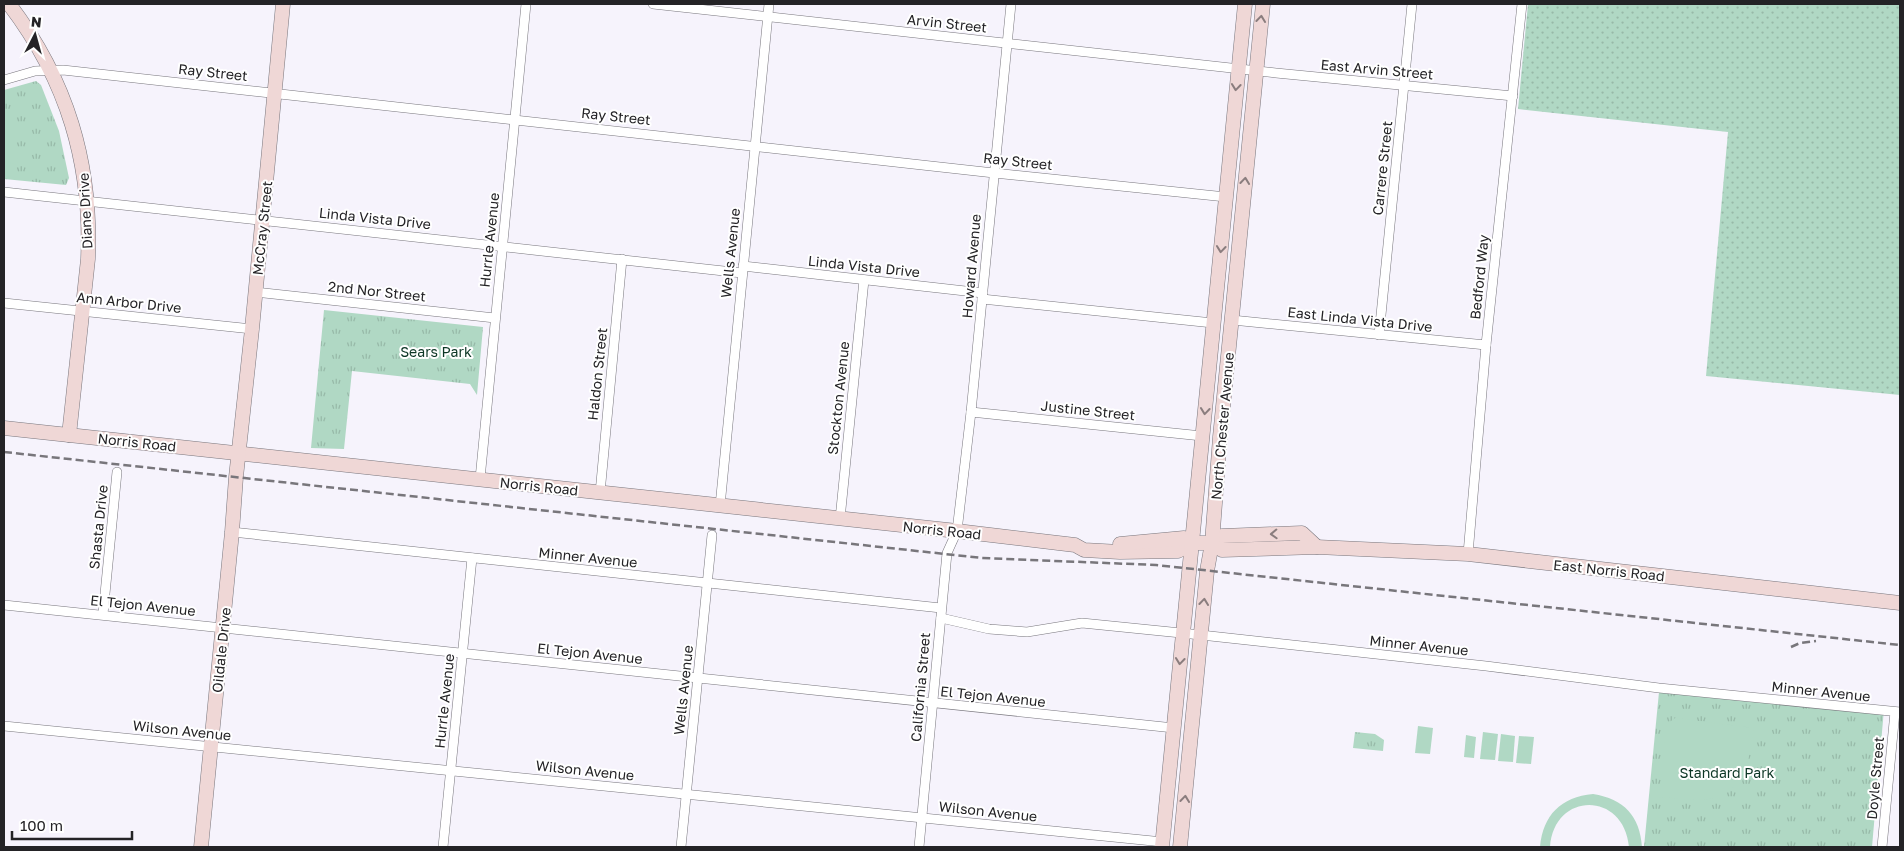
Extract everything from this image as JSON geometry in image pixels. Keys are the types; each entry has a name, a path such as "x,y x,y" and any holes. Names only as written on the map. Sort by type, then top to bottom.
{"street":[{"name":"Diane Drive","path":"9,4 35,42 50,70 73,126 80,150 88,201 88,254 69,435"},
{"name":"McCray Street","path":"238,453 284,4"},
{"name":"Hurrle Avenue","path":"480,479 526,4"},
{"name":"Arvin Street","path":"653,4 1238,68"},
{"name":"Wells Avenue","path":"720,506 769,4"},
{"name":"Howard Avenue","path":"957,531 983,296 1011,4"},
{"name":"North Chester Avenue","path":"1162,845 1193,543 1244,4"},
{"name":"North Chester Avenue","path":"1180,847 1207,571 1212,543 1263,4"},
{"name":"Carrere Street","path":"1379,335 1412,4"},
{"name":"Bedford Way","path":"1468,554 1486,345 1522,4"},
{"name":"East Arvin Street","path":"1238,68 1513,96"},
{"name":"Ray Street","path":"4,80 17,75 50,70 275,92 994,173 1226,197"},
{"name":"Linda Vista Drive","path":"4,192 622,259 864,280 1213,323"},
{"name":"Haldon Street","path":"600,492 622,259"},
{"name":"Stockton Avenue","path":"840,519 864,280"},
{"path":"1217,287 1224,315 1232,320"},
{"name":"2nd Nor Street","path":"256,292 495,318"},
{"name":"Ann Arbor Drive","path":"4,302 252,330"},
{"name":"East Linda Vista Drive","path":"1232,320 1486,345"},
{"name":"Justine Street","path":"971,412 1202,436"},
{"name":"Norris Road","path":"4,428 957,531 1075,545 1084,550 1120,552 1178,551 1193,543"},
{"name":"Oildale Drive","path":"202,847 238,453"},
{"name":"Shasta Drive","path":"103,614 117,472"},
{"name":"California Street","path":"919,847 940,618 948,554 957,531"},
{"name":"Minner Avenue","path":"232,532 942,608"},
{"name":"Wells Avenue","path":"681,847 712,535"},
{"name":"East Norris Road","path":"1193,543 1212,543 1222,550 1317,547 1468,554 1900,603"},
{"name":"Hurrle Avenue","path":"444,847 472,558"},
{"name":"El Tejon Avenue","path":"4,605 1174,728"},
{"name":"Minner Avenue","path":"940,618 988,629 1027,632 1082,623 1486,666 1658,688 1898,712"},
{"name":"Doyle Street","path":"1882,847 1898,712"},
{"name":"Wilson Avenue","path":"4,726 921,818 1162,845"}],"green space":[{"path":"1528,4 1900,4 1900,395 1706,376 1728,132 1518,109"},
{"path":"36,81 41,85 59,131 69,178 66,185 4,179 4,90"},
{"path":"4,119 16,140 18,152 17,165 4,161"},
{"name":"Sears Park","path":"324,310 483,327 477,395 470,384 352,371 344,449 311,448"},
{"name":"Standard Park","path":"1659,692 1884,709 1872,847 1644,847"},
{"path":"1675,718 1754,728 1743,780 1720,798 1697,800 1659,797 1667,724"},
{"path":"1418,726 1433,728 1430,754 1415,753"},
{"path":"1355,732 1375,734 1384,740 1383,751 1353,748"},
{"path":"1483,732 1498,734 1495,760 1480,759"},
{"path":"1501,734 1515,736 1513,762 1498,761"},
{"path":"1466,735 1476,737 1474,758 1464,757"},
{"path":"1519,736 1534,737 1531,764 1516,763"},
{"path":"1593,794 1613,800 1628,811 1638,826 1642,847 1629,847 1624,829 1615,816 1603,808 1589,805 1575,808 1563,816 1554,829 1550,847 1540,847 1545,826 1556,810 1572,799"}],"railway":[{"path":"4,452 982,558 1156,565 1900,645"},
{"path":"1791,647 1800,643 1816,641"}]}
